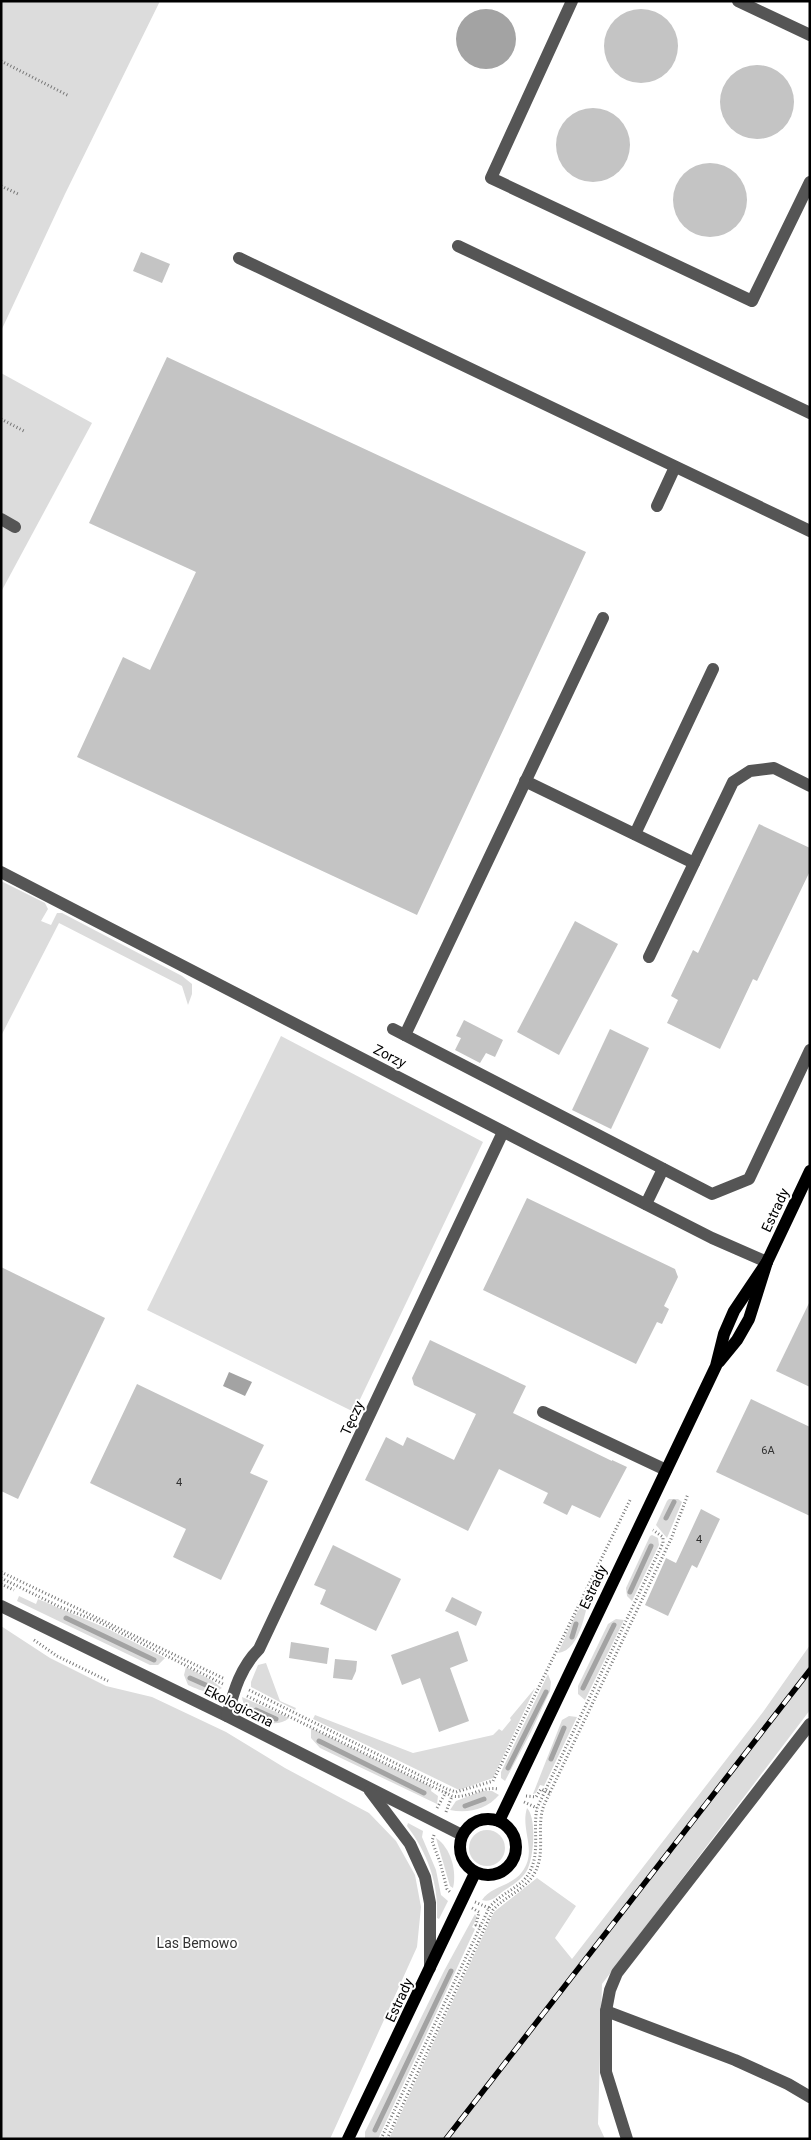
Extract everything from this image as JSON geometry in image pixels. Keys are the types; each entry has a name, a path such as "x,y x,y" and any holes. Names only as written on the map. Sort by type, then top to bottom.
{"main road":[{"name":"Estrady","path":"499,1821 716,1366 724,1334 734,1311 767,1262 810,1171"},
{"path":"489,1818 499,1821 508,1827 515,1836 517,1848 514,1859 508,1868 498,1874 486,1876 476,1873 462,1860 459,1850 462,1835 471,1824 479,1820 489,1818"},
{"name":"Estrady","path":"348,2139 476,1873"}],"street":[{"path":"572,1 490,178 752,301 810,182"},
{"path":"738,1 810,35"},
{"path":"458,246 810,412"},
{"path":"239,258 810,532"},
{"path":"657,506 675,467"},
{"path":"1,519 15,526"},
{"path":"603,618 525,782 399,1032 712,1194 749,1179 810,1050"},
{"path":"635,834 713,669"},
{"path":"649,956 733,782 750,771 774,768 810,786"},
{"path":"525,782 694,863"},
{"name":"Zorzy","path":"1,872 503,1132 712,1238 767,1262"},
{"name":"Tęczy","path":"227,1716 234,1690 247,1661 259,1650 503,1132"},
{"path":"646,1204 663,1169"},
{"path":"543,1412 666,1470"},
{"name":"Ekologiczna","path":"1,1606 227,1716 462,1835"},
{"path":"627,2139 606,2072 606,2011 610,1990 617,1973 810,1724"},
{"path":"369,1789 410,1844 425,1877 430,1903 430,1968"},
{"path":"606,2011 735,2060 788,2084 810,2097"}],"path":[{"path":"1,61 69,96"},
{"path":"1,186 18,194"},
{"path":"1,419 24,431"},
{"path":"381,2139 482,1927 497,1905 525,1885 534,1874 541,1854 540,1817 544,1805 671,1539 688,1494"},
{"path":"482,1927 476,1925 479,1912 447,1889 432,1841 435,1822 447,1789 456,1792 493,1781 631,1498"},
{"path":"387,2139 489,1908 493,1902 522,1882 532,1867 536,1847 536,1808 663,1543 663,1537 660,1534 640,1524"},
{"path":"1,1572 19,1581"},
{"path":"1,1584 14,1590"},
{"path":"31,1638 57,1656 108,1681"},
{"path":"435,1822 452,1796"},
{"path":"427,1844 439,1872 443,1893 448,1898 489,1908"}],"green space":[{"path":"1,1 160,1 65,194 1,331"},
{"path":"1,373 92,423 1,592"},
{"path":"1,881 45,903 48,909 41,921 51,925 57,913 62,913 182,976 192,984 192,994 188,1005 182,986 59,923 1,1036"},
{"path":"281,1036 483,1142 354,1412 147,1310"},
{"path":"669,1499 678,1499 682,1502 667,1538 656,1525"},
{"path":"652,1535 658,1538 659,1545 632,1601 627,1596 626,1588"},
{"path":"592,1589 577,1636 566,1650 558,1653 575,1616"},
{"path":"19,1596 36,1604 38,1599 108,1629 165,1658 158,1665 150,1665 17,1601"},
{"path":"616,1619 624,1620 585,1700 578,1694 578,1686 608,1624"},
{"name":"Las Bemowo","path":"1,1626 50,1658 106,1686 152,1697 226,1732 285,1768 369,1813 396,1841 415,1875 421,1907 417,1947 330,2139 1,2139"},
{"path":"810,1645 810,1710 602,1984 598,2124 605,2139 389,2139 494,1912 537,1878 576,1906 555,1938 572,1959 763,1712"},
{"path":"266,1663 280,1701 296,1708 295,1710 251,1687 251,1682 258,1665"},
{"path":"186,1667 222,1688 209,1692 188,1685 184,1675"},
{"path":"548,1674 551,1682 550,1691 505,1781 501,1778 501,1772"},
{"path":"535,1688 493,1778 459,1790 313,1719 315,1715 413,1753 493,1735 499,1729 502,1731 511,1720 510,1718"},
{"path":"242,1697 289,1718 275,1723 260,1720 248,1710"},
{"path":"569,1716 577,1717 544,1786 540,1785 536,1793 533,1794 562,1720"},
{"path":"311,1728 432,1787 431,1791 438,1796 437,1804 320,1748 311,1738"},
{"path":"482,1791 492,1791 499,1795 489,1804 477,1809 470,1811 450,1810 456,1801"},
{"path":"527,1808 530,1813 533,1829 529,1866 518,1881 495,1898 488,1901 482,1900 486,1895 518,1877 527,1864 529,1848 525,1816"},
{"path":"408,1823 423,1831 422,1837 436,1870 441,1895 448,1901 439,1919 437,1918 434,1881 426,1858 407,1826"},
{"path":"487,1830 499,1836 505,1848 499,1860 487,1866 475,1860 469,1848 475,1836"},
{"path":"436,1838 446,1848 452,1860 453,1888 450,1886"},
{"path":"475,1914 477,1918 472,1927 475,1929 378,2139 365,2139 365,2132 444,1971"}],"shaded area":[{"path":"486,9 503,14 511,22 516,39 511,56 503,64 486,69 469,64 461,56 456,39 461,22 469,14"},
{"path":"229,1372 252,1382 245,1396 223,1386"}],"building":[{"path":"641,9 655,12 667,20 675,32 678,46 675,60 667,72 655,80 641,83 627,80 615,72 607,60 604,46 607,32 615,20 627,12"},
{"path":"757,65 771,68 783,76 791,88 794,102 791,116 783,128 771,136 757,139 743,136 731,128 723,116 720,102 723,88 731,76 743,68"},
{"path":"593,108 607,111 619,119 627,131 630,145 627,159 619,171 607,179 593,182 579,179 567,171 559,159 556,145 559,131 567,119 579,111"},
{"path":"710,163 724,166 736,174 744,186 747,200 744,214 736,226 724,234 710,237 696,234 684,226 676,214 673,200 676,186 684,174 696,166"},
{"path":"141,252 170,264 162,283 133,271"},
{"path":"167,357 586,552 417,915 77,757 123,657 150,670 196,572 89,523"},
{"path":"759,824 810,848 810,871 757,981 753,979 720,1049 667,1023 678,1000 671,996 693,950 698,953"},
{"path":"575,921 618,944 559,1055 517,1032"},
{"path":"464,1020 503,1040 495,1057 486,1053 480,1063 455,1050 461,1038 456,1036"},
{"path":"610,1029 649,1048 611,1129 572,1110"},
{"path":"527,1198 675,1269 678,1277 664,1306 669,1309 662,1324 657,1322 636,1364 483,1290"},
{"path":"1,1267 105,1318 18,1499 1,1491"},
{"path":"810,1301 810,1387 776,1371"},
{"path":"430,1340 526,1386 513,1413 627,1467 600,1518 572,1505 567,1515 543,1503 548,1493 499,1469 468,1531 365,1480 386,1437 403,1446 407,1437 454,1460 476,1414 414,1385 412,1378"},
{"path":"137,1384 264,1445 250,1473 268,1481 221,1580 173,1557 186,1529 90,1483"},
{"path":"751,1399 810,1427 810,1516 716,1472"},
{"path":"701,1509 720,1519 697,1568 692,1565 668,1616 645,1605 666,1558 676,1563"},
{"path":"333,1545 401,1579 376,1631 320,1604 326,1590 314,1585"},
{"path":"452,1597 482,1612 476,1626 445,1611"},
{"path":"458,1631 468,1661 450,1668 469,1721 439,1732 420,1678 402,1685 391,1655"},
{"path":"291,1642 329,1648 327,1664 289,1658"},
{"path":"335,1659 357,1661 356,1671 352,1680 333,1678"}],"waterway":[{"path":"666,1518 674,1502"},
{"path":"630,1592 651,1546"},
{"path":"66,1618 154,1660"},
{"path":"572,1637 576,1624"},
{"path":"583,1688 614,1625"},
{"path":"190,1678 208,1686"},
{"path":"508,1768 546,1692"},
{"path":"256,1710 276,1719"},
{"path":"551,1759 564,1728"},
{"path":"319,1741 424,1793"},
{"path":"465,1806 484,1799"},
{"path":"375,2130 451,1971"}],"railway":[{"path":"446,2139 810,1670"}]}
